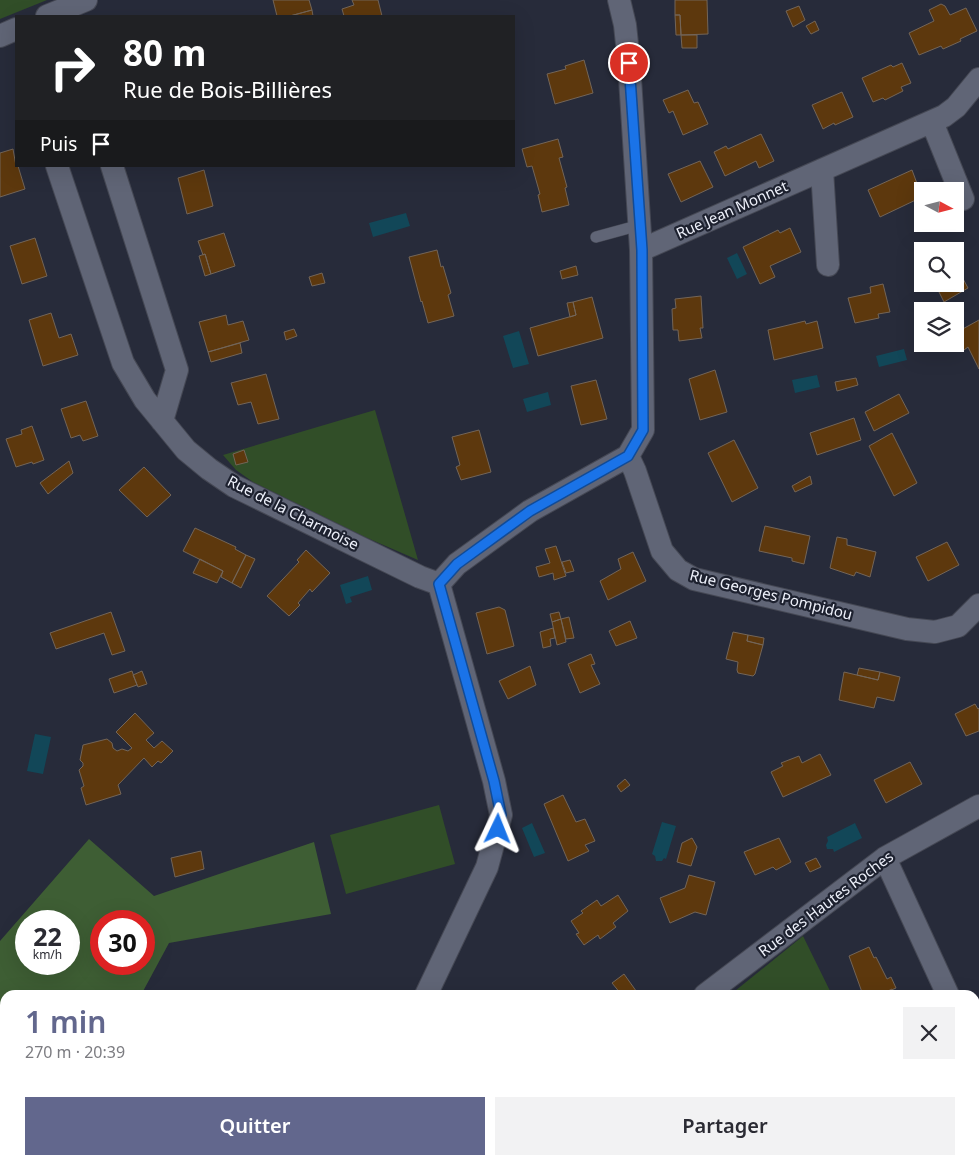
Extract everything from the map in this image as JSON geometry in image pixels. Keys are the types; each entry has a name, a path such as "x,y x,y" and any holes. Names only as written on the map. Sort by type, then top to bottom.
{"street":[{"path":"49,15 86,0"},
{"path":"428,990 487,867 501,815 494,781 439,584 457,564 530,511 628,456 643,430 642,250 629,63 619,0"},
{"name":"Rue Jean Monnet","path":"642,250 944,116 956,107 979,79"},
{"path":"932,122 956,182"},
{"name":"Rue de la Charmoise","path":"57,167 123,363 144,400 186,450 234,486 420,577 439,584"},
{"path":"112,167 177,370 162,421"},
{"path":"822,170 828,265"},
{"name":"Rue Georges Pompidou","path":"628,456 635,471 662,552 678,570 694,578 907,629 935,632 958,626 979,605"},
{"name":"Rue des Hautes Roches","path":"712,990 885,858 979,806"},
{"path":"885,858 946,990"}],"lane":[{"path":"596,237 640,225"}],"green space":[{"path":"0,0 47,0 0,19"},
{"path":"375,410 418,560 365,537 253,482 236,470 223,455"},
{"path":"439,805 455,864 346,894 330,835"},
{"path":"89,839 154,896 314,842 331,914 169,943 155,969 155,910 90,910 90,975 152,975 144,990 0,990 0,941 15,924 15,975 80,975 80,910 27,910"},
{"path":"803,936 830,990 736,990"}],"water":[{"path":"406,213 410,226 373,237 369,223"},
{"path":"737,253 747,274 737,279 727,258"},
{"path":"519,331 529,364 513,368 503,336"},
{"path":"904,349 907,360 879,367 876,356"},
{"path":"817,375 820,387 795,393 792,380"},
{"path":"548,392 551,405 527,412 523,399"},
{"path":"368,576 372,590 350,597 352,602 346,604 340,585"},
{"path":"35,734 51,737 43,774 27,771"},
{"path":"662,822 676,826 666,859 656,861 655,856 652,854"},
{"path":"532,823 545,853 534,857 522,828"},
{"path":"855,823 862,838 834,852 833,849 827,849 827,837"}],"building":[{"path":"273,0 309,0 312,10 294,15 277,15"},
{"path":"352,0 378,0 382,15 344,15 342,9 354,5"},
{"path":"675,0 707,0 708,34 681,35 680,15 675,15"},
{"path":"941,4 945,6 950,15 966,8 977,31 943,49 941,46 919,55 909,33 934,21 929,10"},
{"path":"799,6 805,20 793,27 786,11"},
{"path":"312,10 313,15 294,15"},
{"path":"675,15 680,15 681,35 676,35"},
{"path":"815,21 819,30 811,34 806,26"},
{"path":"681,35 697,35 697,48 682,48"},
{"path":"584,60 593,93 555,104 547,74 566,69 565,66"},
{"path":"902,63 911,83 901,87 903,91 885,100 883,98 873,102 862,78 891,65 893,67"},
{"path":"688,90 694,103 698,102 708,124 683,135 673,111 669,113 663,100"},
{"path":"842,92 853,117 823,129 812,105"},
{"path":"761,134 774,161 759,168 756,161 725,176 714,152 726,146 728,149"},
{"path":"558,139 563,157 559,158 567,187 565,188 569,205 542,212 538,195 540,194 532,166 527,167 522,149"},
{"path":"13,149 15,167 18,167 25,189 0,197 0,153"},
{"path":"700,161 713,187 681,202 668,174"},
{"path":"204,170 213,206 187,214 178,178"},
{"path":"912,170 916,182 914,182 914,201 880,217 868,190"},
{"path":"790,228 801,252 770,266 775,277 760,284 743,247 778,230 780,233"},
{"path":"224,233 235,266 211,274 205,254 203,255 198,241"},
{"path":"35,238 47,276 22,284 10,246"},
{"path":"437,250 451,293 448,295 454,316 428,323 409,257"},
{"path":"205,254 211,274 205,276 199,256"},
{"path":"576,266 578,275 562,279 560,271"},
{"path":"322,273 325,283 312,286 309,277"},
{"path":"964,281 968,288 964,290"},
{"path":"883,284 890,312 878,314 879,318 855,323 848,298 871,293 870,287"},
{"path":"939,292 961,292 944,302"},
{"path":"701,296 703,328 700,328 702,338 679,341 678,330 673,330 672,309 676,308 675,299"},
{"path":"592,297 603,338 538,356 530,328 576,315 573,302"},
{"path":"573,302 576,315 570,317 567,303"},
{"path":"51,313 59,338 71,334 78,355 43,366 29,320"},
{"path":"226,315 228,325 243,321 249,340 208,352 199,322"},
{"path":"979,320 979,369 968,347 964,350 964,328"},
{"path":"805,321 806,324 817,321 823,348 774,360 768,330"},
{"path":"294,329 297,336 286,340 284,332"},
{"path":"240,343 242,353 211,362 208,352"},
{"path":"715,370 727,412 700,420 689,379"},
{"path":"266,374 279,419 258,424 251,402 238,405 231,383"},
{"path":"856,378 858,385 837,391 835,382"},
{"path":"596,380 607,419 581,425 571,386"},
{"path":"899,394 909,413 874,431 865,412"},
{"path":"86,401 98,436 83,441 80,435 71,438 61,409"},
{"path":"854,418 861,440 817,455 810,433"},
{"path":"32,426 44,460 16,467 6,439 22,434 21,430"},
{"path":"479,430 491,472 461,480 456,467 460,465 452,437"},
{"path":"892,433 917,483 894,496 869,446"},
{"path":"734,440 758,488 732,502 708,453"},
{"path":"244,450 248,462 236,465 233,454"},
{"path":"69,461 73,473 48,494 40,483"},
{"path":"144,467 171,495 147,517 119,490"},
{"path":"810,476 812,484 795,492 792,486"},
{"path":"765,526 810,536 804,564 792,561 792,558 759,551"},
{"path":"195,528 236,547 235,549 246,555 232,583 221,577 223,571 183,551"},
{"path":"837,537 847,539 847,545 876,552 870,577 856,572 854,576 830,568"},
{"path":"947,542 959,565 928,581 916,557"},
{"path":"556,546 566,576 554,580 553,573 539,577 536,567 550,563 545,549"},
{"path":"306,550 330,573 312,592 310,589 298,603 300,605 289,616 267,596 299,562 297,560"},
{"path":"633,552 646,581 608,600 600,581 621,569 618,559"},
{"path":"246,555 255,559 241,588 232,583"},
{"path":"200,559 223,571 217,583 193,573"},
{"path":"570,560 574,571 566,573 562,562"},
{"path":"499,607 505,610 514,646 487,654 476,613"},
{"path":"111,612 125,651 112,655 104,633 56,649 50,633"},
{"path":"559,612 561,619 552,622 550,614"},
{"path":"569,617 574,638 566,639 561,619"},
{"path":"561,619 566,642 557,645 552,622"},
{"path":"630,621 637,638 616,646 609,631"},
{"path":"553,628 555,638 550,639 551,646 543,648 540,632"},
{"path":"733,632 748,635 747,641 763,645 753,676 738,673 738,662 726,659"},
{"path":"748,635 764,638 763,645 747,641"},
{"path":"591,654 595,664 591,665 600,684 580,693 568,664"},
{"path":"530,666 536,685 508,699 499,681"},
{"path":"859,668 880,672 878,680 857,675"},
{"path":"132,671 137,685 114,693 109,679"},
{"path":"142,671 147,684 138,687 133,675"},
{"path":"844,672 878,680 880,672 900,677 894,701 877,697 874,708 839,700"},
{"path":"975,704 979,708 979,731 966,736 955,714"},
{"path":"135,713 154,733 146,740 154,748 162,741 173,751 161,763 158,761 152,767 144,758 118,785 121,794 86,805 81,788 84,786 79,770 83,766 80,760 83,745 107,739 117,751 122,749 128,751 132,748 116,732"},
{"path":"820,754 831,775 783,797 771,772 783,766 781,763 799,756 802,763"},
{"path":"910,762 922,784 886,803 874,780"},
{"path":"625,779 630,785 621,792 617,786"},
{"path":"563,795 576,822 585,819 595,841 585,845 589,851 568,861 544,804"},
{"path":"692,838 697,847 691,866 677,862 682,843"},
{"path":"779,838 791,862 776,870 773,867 755,875 744,852"},
{"path":"201,851 204,869 175,877 171,858"},
{"path":"816,858 821,867 810,872 805,863"},
{"path":"689,875 715,882 706,915 695,912 670,923 660,898 685,888"},
{"path":"618,895 628,911 613,923 616,927 600,939 598,935 584,945 576,934 579,933 571,921 597,900 601,906"},
{"path":"869,947 887,979 891,977 896,988 891,990 861,990 849,956"},
{"path":"624,974 635,990 618,990 612,983"}],"route":[{"path":"498,829 501,815 494,781 439,584 457,564 530,511 628,456 643,430 642,250 629,63"}]}
